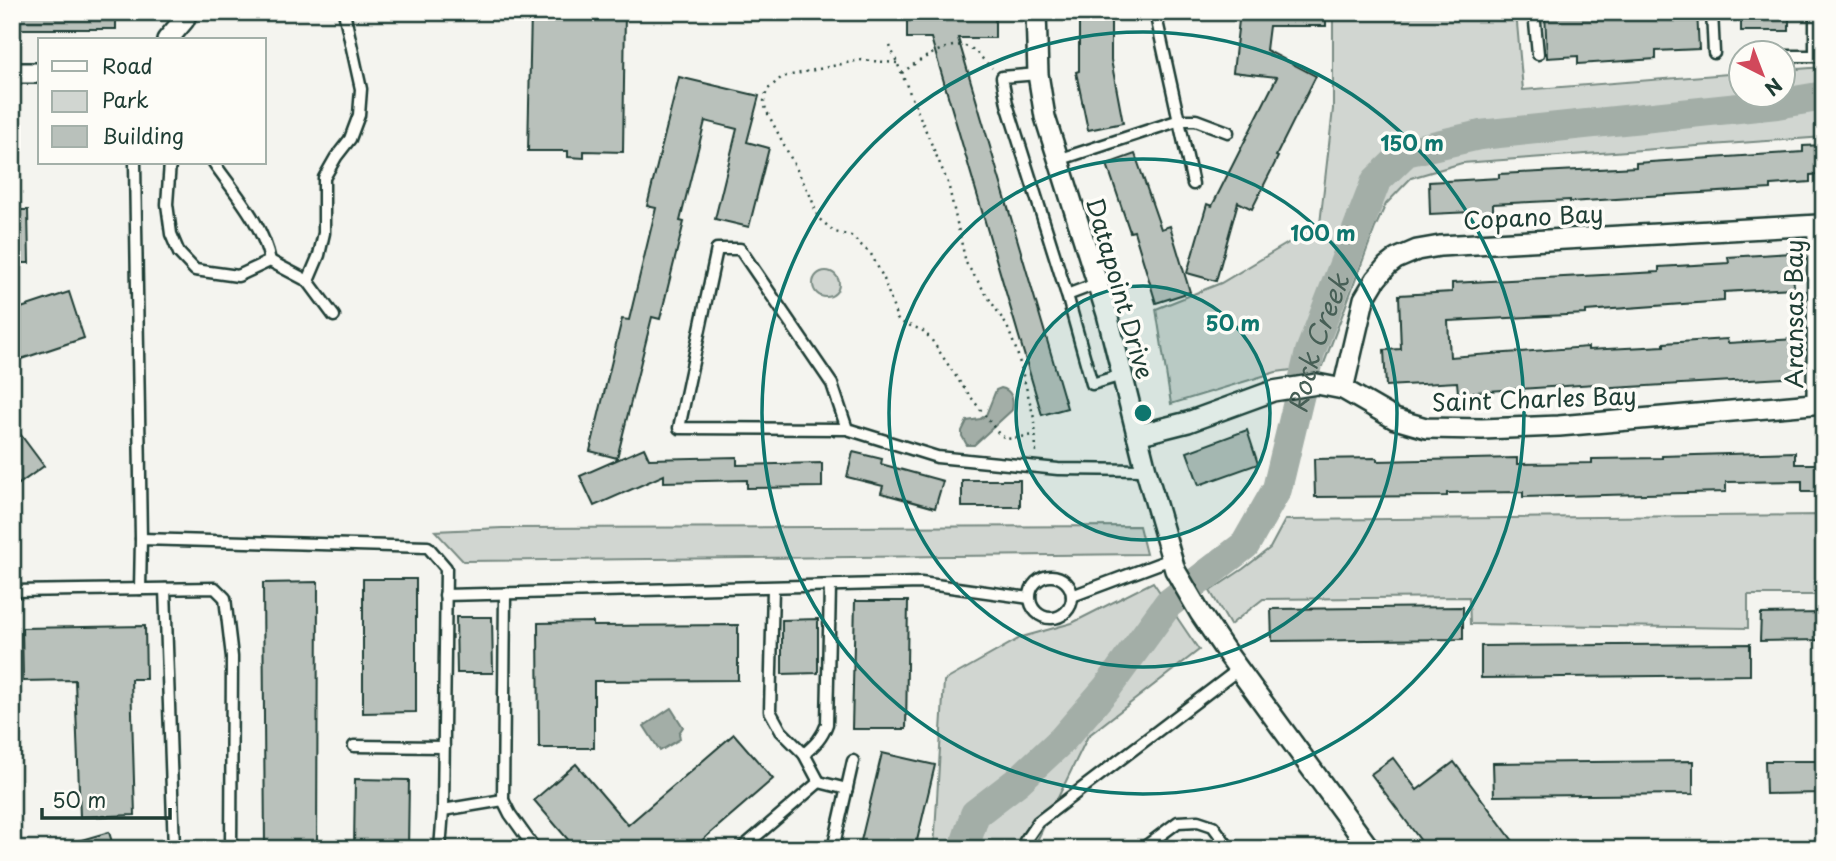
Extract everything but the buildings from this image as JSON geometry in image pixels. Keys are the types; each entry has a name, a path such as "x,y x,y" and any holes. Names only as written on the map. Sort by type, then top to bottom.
{"street":[{"name":"Datapoint Drive","path":"1036,12 1038,74 1045,117 1107,314 1146,470 1173,564 1200,613 1370,849"},
{"path":"12,73 38,73"},
{"name":"Copano Bay","path":"1342,389 1364,299 1387,265 1418,250 1440,246 1818,225"},
{"name":"Aransas Bay","path":"1818,225 1821,403"},
{"name":"Saint Charles Bay","path":"1137,435 1188,422 1273,391 1317,384 1342,389 1395,419 1426,428 1446,429 1559,426 1821,403"}],"lane":[{"path":"308,281 319,255 324,233 324,178 350,139 359,115 361,89 344,12"},
{"path":"1161,12 1155,12 1194,184"},
{"path":"1534,12 1538,54"},
{"path":"1712,12 1714,52"},
{"path":"1798,56 1820,55 1815,12"},
{"path":"1038,74 1003,77 1007,104 1092,384 1122,375"},
{"path":"1058,160 1180,120 1196,120 1228,132"},
{"path":"135,164 140,589"},
{"path":"170,164 167,204 171,234 179,253 195,270 238,276 270,261"},
{"path":"215,164 267,244 270,261"},
{"path":"847,429 832,384 740,249 717,249 678,428 847,429 937,457 1058,469 1146,470"},
{"path":"270,261 308,281 334,316"},
{"path":"1067,295 1096,284"},
{"path":"141,540 428,547 446,568 443,810 440,849"},
{"path":"1072,596 1173,564"},
{"path":"1054,576 1066,583 1072,596 1068,610 1056,618 1048,618 1036,612 1030,598 1034,585 1046,577 1054,576"},
{"path":"445,596 921,583 1030,598"},
{"path":"804,754 823,735 827,724 830,586"},
{"path":"12,592 215,588 225,598 232,657 231,849"},
{"path":"773,588 770,711 781,731 804,754 819,782 847,789"},
{"path":"165,589 174,849"},
{"path":"505,594 503,800 536,849"},
{"path":"1026,849 1025,841 1038,822 1239,669"},
{"path":"354,746 444,747"},
{"path":"833,849 853,761"},
{"path":"741,849 819,782"},
{"path":"443,810 503,800"},
{"path":"1142,849 1178,822 1198,821 1213,826 1230,849"}],"path":[{"path":"890,46 948,183 967,263 1007,326 1017,352 1035,422 1037,467"},
{"path":"901,73 942,48 960,46 969,47 1003,77"},
{"path":"897,63 860,60 782,77 767,90 764,101 766,110 811,197 818,218 835,232 851,236 871,254 881,272 897,318 922,330 931,339 996,430 1007,439 1035,435"}],"green space":[{"path":"1333,12 1516,12 1523,90 1728,74 1728,108 1798,108 1798,69 1824,67 1824,137 1462,163 1411,178 1386,204 1323,366 1276,372 1171,404 1156,309 1221,283 1320,224 1333,109"},
{"path":"826,271 835,275 839,284 835,293 826,297 817,293 813,284 817,275"},
{"path":"1824,515 1824,595 1748,595 1748,628 1470,624 1469,597 1263,599 1230,625 1210,591 1270,548 1285,520"},
{"path":"1139,526 1146,554 463,561 435,531 502,528"},
{"path":"1153,582 1199,650 1088,736 1033,849 934,849 944,681 1022,637 1072,623"}],"shaded area":[{"path":"1001,388 1011,396 1012,410 974,445 967,445 962,431 967,421 986,415 996,390"},
{"path":"671,708 683,727 679,733 680,739 660,751 644,726"}],"waterway":[{"name":"Rock Creek","path":"967,849 965,845 975,814 1018,781 1062,740 1107,688 1168,604 1245,545 1277,489 1310,352 1376,181 1406,152 1480,135 1777,104 1824,96"}]}
